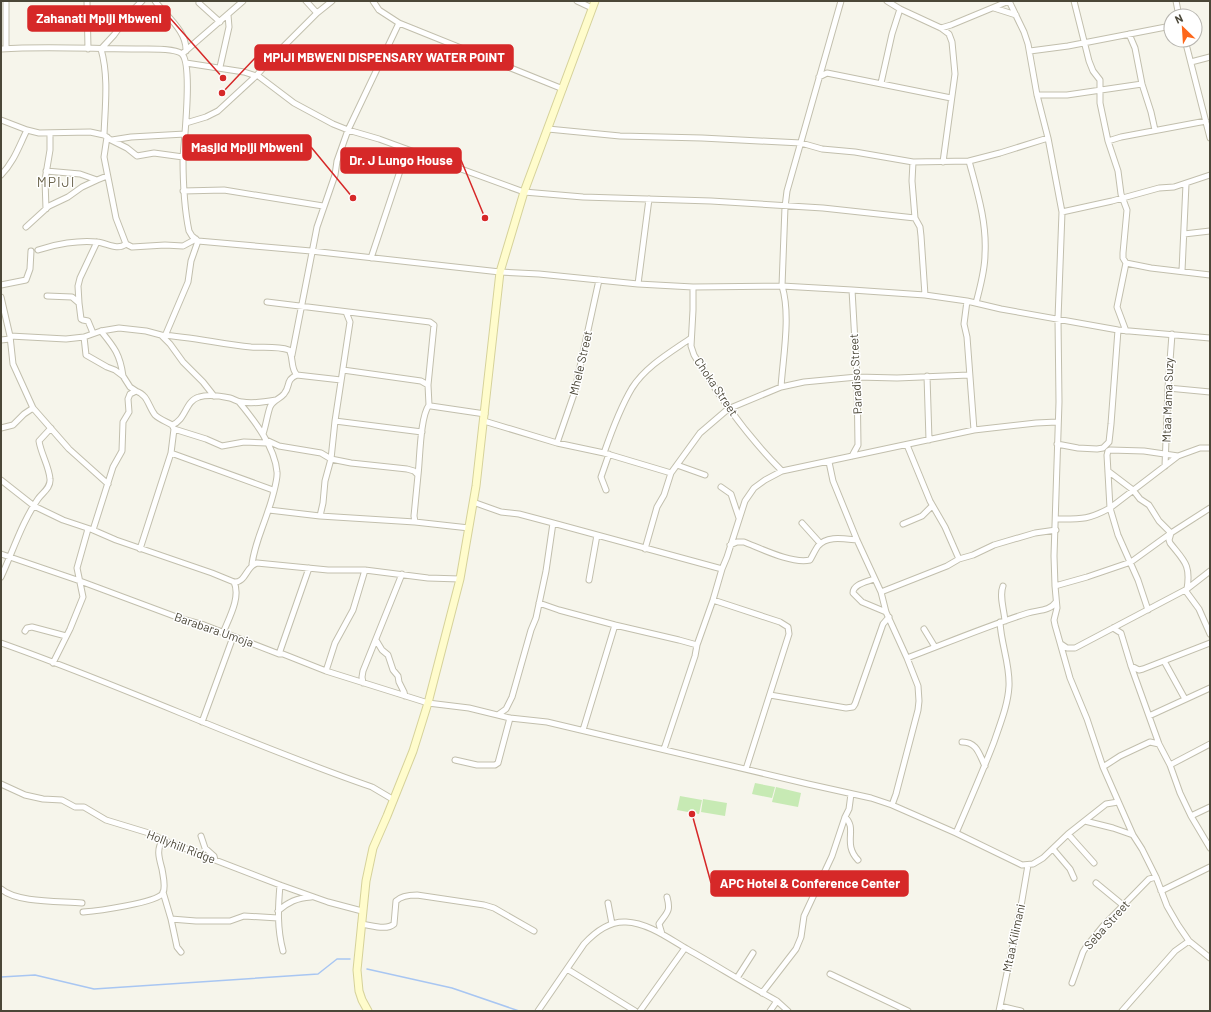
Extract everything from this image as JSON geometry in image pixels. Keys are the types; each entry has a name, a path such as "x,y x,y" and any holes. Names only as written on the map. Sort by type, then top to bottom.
{"street":[{"path":"6,1 4,48 158,49 179,51 185,56 220,67 257,76 294,103 348,130 379,139 524,192 823,208 915,218"},
{"path":"87,1 88,49"},
{"path":"101,49 114,35 130,13 142,1"},
{"path":"155,1 183,34 185,56 186,123 183,157 184,191 189,231 197,240"},
{"path":"185,56 243,1"},
{"path":"306,1 317,13"},
{"path":"186,123 206,117 218,111 257,76 269,61 317,13 332,1"},
{"path":"373,1 379,10 400,23 563,89"},
{"path":"368,1011 362,1000 357,970 366,881 373,848 413,751 428,703 460,579 473,502 484,418 500,272 524,192 593,5 577,1"},
{"path":"781,387 786,320 782,286 787,191 840,1"},
{"path":"887,1 900,10 941,28 949,34 952,42 954,74 943,162"},
{"path":"941,28 1009,1 1026,37 1062,212 1058,319 1059,402 1057,422 1054,586 1057,608 1055,625 1070,678 1087,719 1103,767 1133,835 1156,876 1161,891 1178,925 1189,941 1208,955"},
{"path":"1074,1 1089,62 1100,80 1100,103 1108,142 1118,171 1122,198 1127,210 1123,253 1123,258 1126,263 1117,307 1126,331"},
{"path":"199,3 220,22"},
{"path":"994,8 1016,15"},
{"path":"881,83 892,34 900,10"},
{"path":"220,67 229,27 228,15"},
{"path":"298,375 292,368 292,355 311,252 324,206 348,130 400,23"},
{"path":"949,34 951,25"},
{"path":"1030,51 1053,49 1163,28"},
{"path":"1129,34 1135,48 1142,84 1155,130"},
{"path":"1187,48 1210,138"},
{"path":"101,49 104,57 106,86 107,137 104,157 116,218 126,244 132,247 165,244 183,246 197,240 500,272 539,274 638,284 693,287 782,286 925,295 967,301 1002,309 1118,330 1210,338"},
{"path":"1191,62 1210,56"},
{"path":"822,67 827,72 951,98"},
{"path":"820,77 827,72"},
{"path":"1037,95 1067,95 1142,84"},
{"path":"1,120 39,133 90,132 107,137 127,148 137,156 154,153 183,157"},
{"path":"1108,142 1120,137 1206,121"},
{"path":"548,129 620,136 801,143 822,149 855,152 913,162 969,161 1048,138"},
{"path":"1,175 7,170 16,156 27,130"},
{"path":"46,210 46,171 50,150 50,133"},
{"path":"107,137 185,134"},
{"path":"371,258 408,150"},
{"path":"969,161 984,219 986,236 984,270 976,303"},
{"path":"913,162 912,181 915,218 920,227 925,295"},
{"path":"46,171 80,174 97,180"},
{"path":"1062,212 1159,188 1174,187 1210,175"},
{"path":"26,227 49,206 68,197 82,187 107,176"},
{"path":"1182,271 1186,184"},
{"path":"184,191 224,190 324,206"},
{"path":"638,284 650,199"},
{"path":"1184,234 1210,231"},
{"path":"163,335 188,282 191,261 197,240"},
{"path":"38,250 52,245 97,242 118,247 126,244"},
{"path":"93,333 90,323 81,319 78,286 80,278 97,242"},
{"path":"1,285 26,280 30,269 31,251"},
{"path":"1126,263 1151,268 1210,275"},
{"name":"Mhele Street","path":"557,443 574,394 599,280"},
{"name":"Choka Street","path":"693,287 691,346 694,354 728,409 782,471"},
{"name":"Paradiso Street","path":"852,290 857,377 858,445 852,456"},
{"path":"47,296 69,296 79,303"},
{"path":"1,297 10,337 13,364 33,408 86,465 102,477 108,484"},
{"path":"967,301 964,324 967,338 974,430"},
{"path":"267,302 430,322 434,325 428,384 429,405 426,408 422,432 414,516 415,522"},
{"path":"320,516 325,481 331,458 335,420 344,370 350,322 346,312"},
{"path":"350,322 357,313"},
{"path":"1,340 10,337 66,339 84,337 93,333 119,328 251,347 280,347 289,350 292,355"},
{"path":"1057,444 1078,448 1097,449 1103,448 1108,442 1111,424 1118,330"},
{"path":"101,331 118,352 122,365 123,376"},
{"name":"Mtaa Mama Suzy","path":"1165,466 1172,334"},
{"path":"163,335 182,362 204,382 214,396"},
{"path":"84,337 86,355 106,367 115,370 123,376 130,387 146,397 156,416 173,427 222,446 244,442 266,441 279,446 321,453 331,458 364,466 414,471 418,475"},
{"path":"606,490 601,477 607,453 616,421 633,387 654,365 691,338"},
{"path":"344,370 421,381 428,384"},
{"path":"263,434 267,423 270,406 284,394 290,379 298,375 341,380"},
{"path":"645,549 657,507 664,495 671,473 700,433 728,409 781,387 810,381 857,377 969,375"},
{"path":"927,376 929,440"},
{"path":"53,663 83,597 77,568 113,467 122,451 123,422 129,412 128,399 130,387"},
{"path":"1168,388 1210,392"},
{"path":"130,394 136,391"},
{"path":"140,549 171,453 173,427 182,418 189,404 193,400 200,397 214,396 231,398 239,402 247,403 276,400"},
{"path":"236,583 245,575 252,564 255,545 269,510 277,470 263,434 239,402"},
{"path":"429,405 484,418 557,443 607,453 671,473"},
{"path":"1,428 14,425 24,414 33,408"},
{"path":"335,420 422,432"},
{"path":"664,749 730,544 745,501 751,491 765,480 782,471 974,430 1057,422"},
{"path":"1,577 28,516 37,500 49,486 50,480 48,469 39,441 51,428"},
{"path":"858,445 866,453"},
{"path":"907,445 932,506 945,527 959,559"},
{"path":"1056,519 1086,519 1100,514 1178,456 1200,448 1210,448"},
{"path":"1148,610 1131,562 1118,535 1110,508 1107,455 1108,451 1110,450 1166,453 1178,456"},
{"path":"171,453 273,490"},
{"path":"829,462 833,481 857,540 881,592 886,612 918,686 919,705 892,805"},
{"path":"676,465 705,475"},
{"path":"1108,471 1133,490 1140,499 1149,505 1159,521 1171,533"},
{"path":"1,480 34,506 63,520 140,549 172,558 236,583"},
{"path":"721,487 731,494 740,518"},
{"path":"473,502 501,512 519,514 722,569"},
{"path":"903,524 922,516 932,506"},
{"path":"1054,586 1087,578 1131,562 1171,533 1210,508"},
{"path":"269,510 320,516 415,522 469,528"},
{"path":"500,714 506,709 512,697 531,630 536,618 546,571 553,523"},
{"path":"802,523 820,543"},
{"path":"881,592 947,566 959,559 973,555 994,545 1035,532 1056,530"},
{"path":"1171,533 1169,540 1170,543 1187,566 1189,578 1186,589 1199,610 1210,634"},
{"path":"589,580 597,535"},
{"path":"730,544 744,542 788,558 803,561 810,560 820,543 838,538 857,540"},
{"name":"Barabara Umoja","path":"1,554 80,581 182,619 223,632 326,671 428,703 469,708 500,714 510,718 547,722 871,798 892,805 956,833 1022,865 1028,865"},
{"path":"252,564 256,563 328,570 366,570 428,578 460,579"},
{"path":"279,654 309,568"},
{"path":"326,671 335,643 353,610 366,570"},
{"path":"1061,644 1066,648 1075,648 1186,589 1210,571"},
{"path":"363,683 363,671 402,574"},
{"path":"874,579 855,587 853,590 854,596 862,602 886,612"},
{"path":"223,632 234,603 237,591 236,583"},
{"path":"956,833 985,766 1001,721 1008,695 1009,684 1007,657 1000,631 1003,622 1004,605 1000,594 1003,586"},
{"path":"713,600 780,622 788,627 789,634 746,768"},
{"path":"907,658 1003,622 1049,608 1056,602"},
{"path":"539,603 559,610 697,645"},
{"path":"1049,608 1056,614"},
{"path":"770,695 846,708 853,707 883,624 889,617"},
{"path":"1121,623 1121,633 1131,666 1159,744 1170,765 1180,793 1191,816 1210,848"},
{"path":"583,730 615,624"},
{"path":"25,631 26,628 32,627 66,636"},
{"path":"1113,628 1121,633"},
{"path":"924,629 935,647"},
{"path":"202,722 233,637"},
{"path":"376,640 382,650 388,655 405,696"},
{"path":"1,643 372,787 394,800"},
{"path":"1131,666 1139,670 1210,643"},
{"path":"1164,660 1185,699"},
{"path":"1149,716 1210,688"},
{"path":"454,760 477,764 495,765 498,763 510,718"},
{"path":"962,742 974,744 985,766"},
{"path":"1103,767 1120,756 1150,742 1159,744"},
{"path":"1170,765 1210,744"},
{"name":"Hollyhill Ridge","path":"1,784 25,795 43,800 62,800 75,807 84,807 106,820 152,834 163,840 280,885 328,902 362,911"},
{"path":"762,993 796,949 801,937 804,916 832,856 849,809 851,794"},
{"path":"1028,865 1044,858 1068,834 1106,804 1118,802"},
{"path":"1191,816 1210,807"},
{"path":"845,817 851,826 850,847 858,860"},
{"path":"1085,821 1133,835"},
{"path":"1068,834 1094,863"},
{"path":"200,836 205,848 214,856 215,860"},
{"path":"163,840 158,851 164,877 163,892 177,947 181,952"},
{"path":"1053,849 1070,869 1074,878"},
{"name":"Mtaa Kilimani","path":"999,1008 1021,906 1028,865"},
{"path":"1161,891 1210,867"},
{"name":"Seba Street","path":"1072,983 1083,952 1103,926 1149,879 1156,876"},
{"path":"1096,883 1124,906"},
{"path":"280,885 278,918 279,936 283,950"},
{"path":"1,889 10,895 24,899 82,903"},
{"path":"83,912 96,911 151,900 161,895 163,892"},
{"path":"361,924 391,927 394,924 396,901 409,895 417,895 484,905 494,908 534,931"},
{"path":"278,911 296,899 314,897"},
{"path":"662,934 659,924 669,910 670,906 667,897"},
{"path":"608,902 612,924"},
{"path":"171,919 230,921 244,916 278,918"},
{"path":"538,1011 584,944 593,934 612,924 625,922 638,924 662,934 777,1001 788,1011"},
{"path":"1122,1011 1175,951 1189,941"},
{"path":"640,1011 685,948"},
{"path":"737,978 753,953"},
{"path":"567,970 635,1011"},
{"path":"830,974 908,1011"},
{"path":"770,1011 777,1001"},
{"path":"999,1008 1021,1011"}],"green space":[{"path":"755,783 775,787 772,798 752,794"},
{"path":"776,787 801,793 798,807 772,802"},
{"path":"680,796 702,800 699,814 677,810"},
{"path":"703,799 727,803 725,816 701,812"}],"waterway":[{"path":"1,977 35,975 94,989 318,974 337,959 350,959"},
{"path":"367,969 452,988 519,1011"}],"place":[{"name":"Zahanati Mpiji Mbweni","path":"223,78"},
{"name":"MPIJI MBWENI DISPENSARY WATER POINT","path":"222,93"},
{"name":"Masjid Mpiji Mbweni","path":"353,198"},
{"name":"Dr. J Lungo House","path":"485,218"},
{"name":"APC Hotel & Conference Center","path":"692,814"}],"district":[{"name":"MPIJI","path":"56,182"}]}
